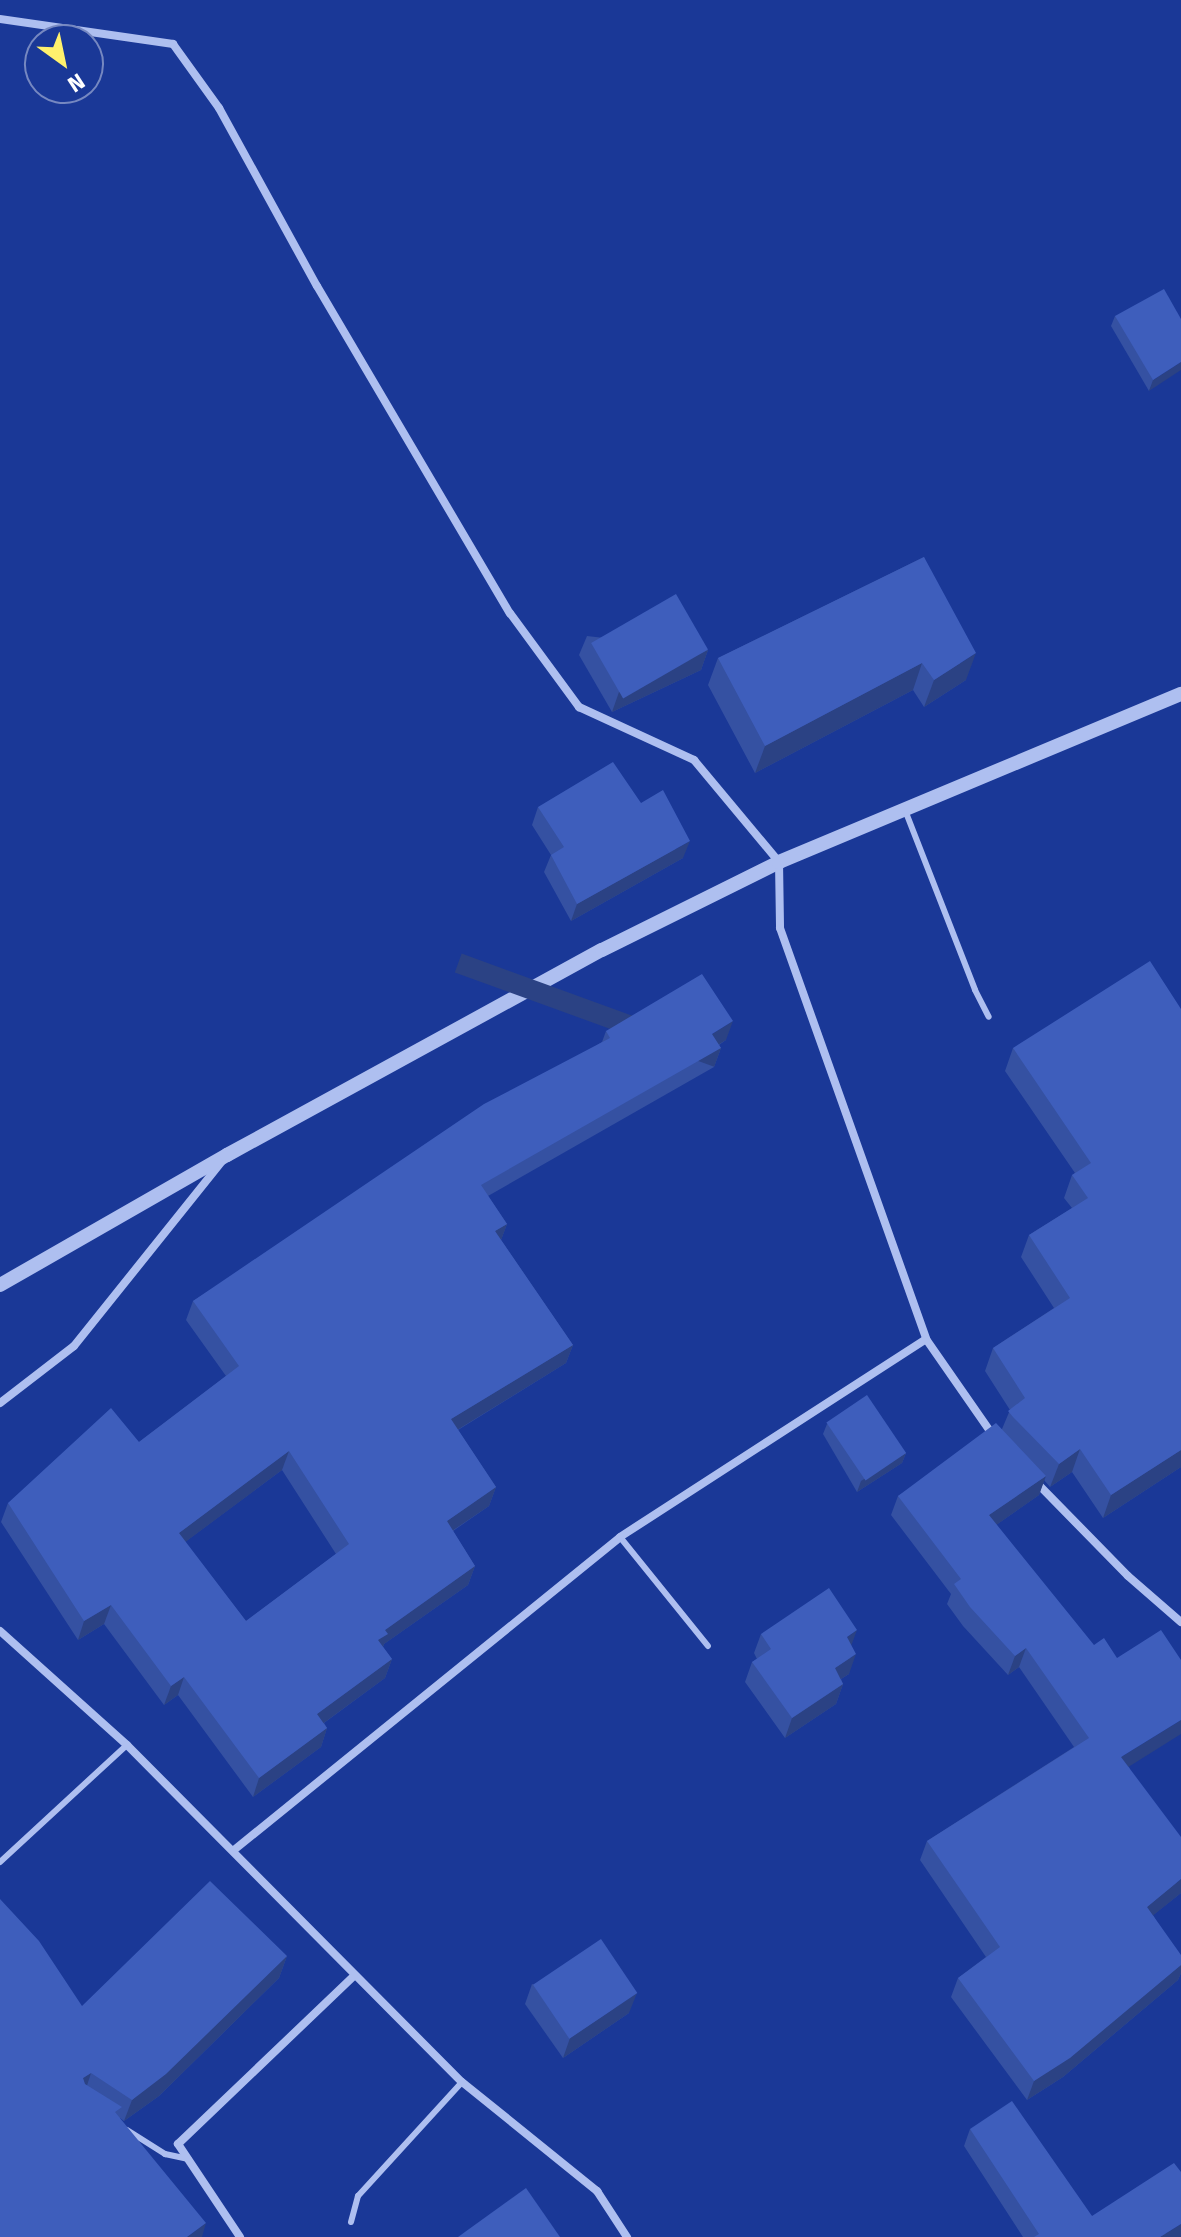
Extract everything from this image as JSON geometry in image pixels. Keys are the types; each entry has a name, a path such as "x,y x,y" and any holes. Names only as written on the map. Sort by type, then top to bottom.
{"street":[{"path":"0,19 173,44 219,108 317,286 510,613 579,707 694,760 779,862 780,928 926,1339 999,1444"},
{"path":"0,1285 227,1155 602,950 779,862 1181,694"},
{"path":"0,1403 74,1346 227,1155"},
{"path":"234,1850 620,1537 926,1339"},
{"path":"1031,1477 1128,1576 1181,1622"},
{"path":"0,1631 127,1745 462,2082 597,2191 627,2237"},
{"path":"240,2237 178,2144 354,1976"}],"lane":[{"path":"905,810 975,990 989,1017"},
{"path":"620,1537 708,1646"},
{"path":"0,1862 127,1745"},
{"path":"351,2222 358,2196 462,2082"},
{"path":"117,2123 165,2154 188,2159"}],"building":[{"path":"1164,289 1181,319 1181,362 1153,380 1115,316"},
{"path":"924,557 976,653 934,680 922,663 765,746 718,658"},
{"path":"676,594 708,649 623,698 591,643"},
{"path":"613,762 641,803 663,790 690,841 577,904 551,855 564,847 538,807"},
{"path":"1150,961 1181,1009 1181,1450 1111,1495 1080,1449 1059,1464 1008,1411 1025,1398 993,1348 1070,1298 1029,1235 1088,1198 1072,1175 1091,1163 1013,1048"},
{"path":"702,974 733,1021 712,1034 721,1048 481,1185 507,1224 495,1231 573,1345 451,1419 496,1487 447,1521 475,1566 385,1630 388,1634 378,1640 392,1659 317,1714 327,1728 259,1778 184,1677 171,1686 111,1605 84,1621 8,1503 111,1408 139,1442 239,1366 193,1301 484,1104 610,1038 606,1031","holes":["289,1451 349,1544 246,1621 179,1533"]},
{"path":"867,1395 906,1453 866,1480 826,1422"},
{"path":"996,1423 1046,1476 989,1515 1094,1645 1104,1638 1117,1658 1161,1630 1181,1660 1181,1720 1121,1757 1181,1837 1181,1879 1147,1907 1181,1955 1181,1965 1070,2058 1034,2081 958,1978 1000,1947 927,1841 1089,1738 1026,1648 1015,1656 970,1607 954,1584 961,1579 898,1496"},
{"path":"829,1588 857,1630 847,1637 856,1654 835,1668 843,1684 792,1718 752,1662 771,1649 761,1634"},
{"path":"210,1881 287,1956 166,2074 132,2100 91,2073 83,2078 85,2084 122,2107 115,2112 206,2223 187,2237 0,2237 0,1899 39,1941 82,2006"},
{"path":"601,1939 637,1993 569,2039 533,1985"},
{"path":"1012,2101 1092,2216 1174,2163 1181,2172 1181,2224 1160,2237 1034,2237 1039,2234 970,2129"},
{"path":"526,2188 560,2237 458,2237"}]}
